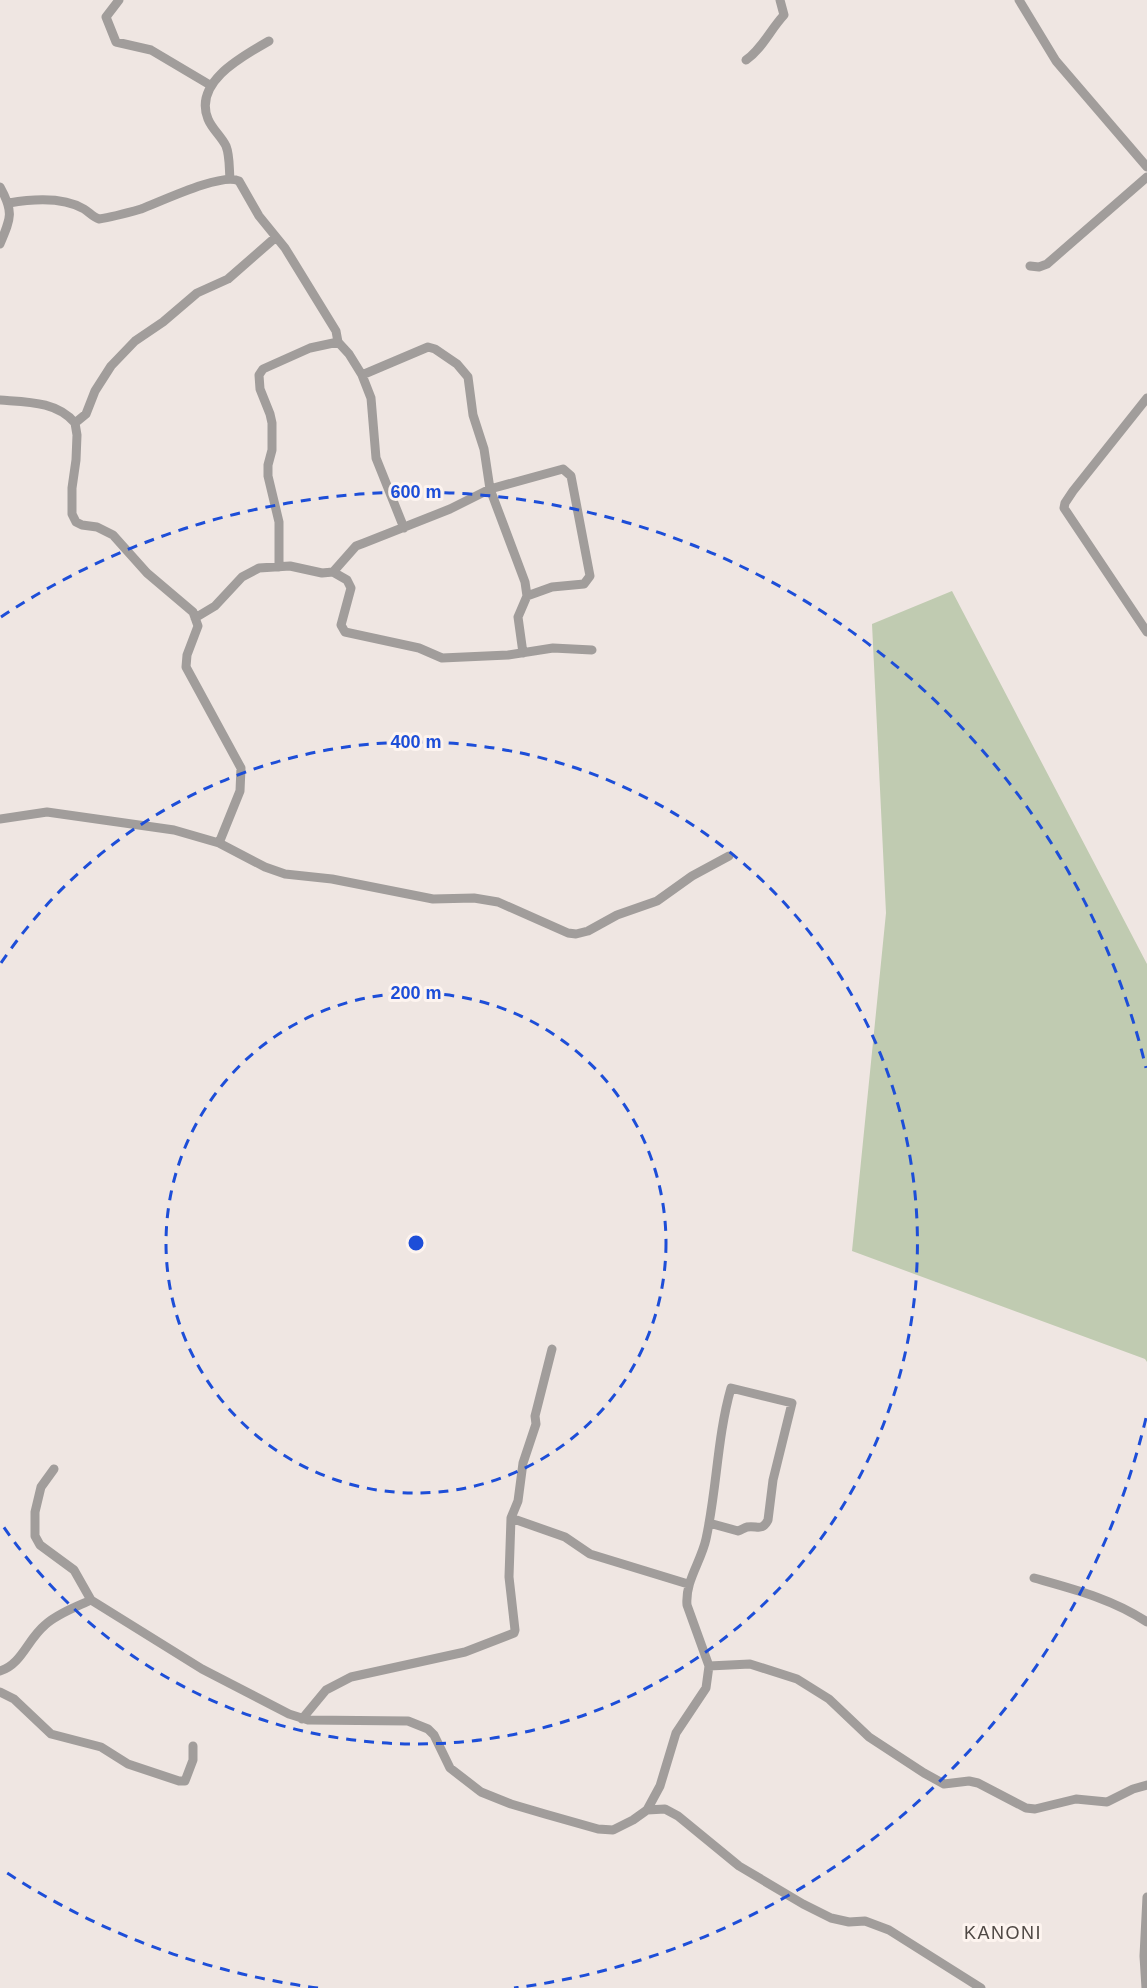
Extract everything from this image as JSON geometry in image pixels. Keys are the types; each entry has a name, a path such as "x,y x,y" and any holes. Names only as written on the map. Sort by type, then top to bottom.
{"street":[{"path":"120,0 106,17 116,42 151,50 210,85"},
{"path":"746,60 755,54 772,28 784,15 780,0"},
{"path":"1019,0 1056,61 1147,167"},
{"path":"230,179 227,148 207,118 205,96 210,85 248,53 269,41"},
{"path":"1030,266 1039,267 1047,264 1147,177"},
{"path":"9,203 29,200 69,203 99,219 142,208 178,193 230,179 239,181 259,216 301,273 336,331 338,342 349,354 362,375 371,398 376,459 404,528"},
{"path":"0,187 11,212 0,244"},
{"path":"75,423 86,414 95,391 111,366 135,341 163,322 197,292 228,279 276,237"},
{"path":"279,567 279,522 268,476 272,450 272,423 260,389 259,375 263,369 310,348 338,342"},
{"path":"362,375 428,347 435,349 457,364 468,377 473,415 484,449 490,489 525,582 527,596 518,617 523,653"},
{"path":"1147,398 1073,491 1065,502 1064,508 1147,632"},
{"path":"0,400 43,403 69,417 75,423 77,435 72,514 76,522 97,527 113,535 147,573 193,612 198,626 187,655 186,667 241,768 240,791 219,843"},
{"path":"333,572 356,546 450,509 490,489 563,469 571,476 590,576 584,584 552,588 527,596"},
{"path":"195,618 214,606 242,577 259,568 290,566 321,573 333,572 347,580 351,588 340,625 345,632 419,648 442,658 523,653 554,648 592,650"},
{"path":"0,819 47,812 174,830 219,843 265,867 285,874 332,879 426,898 474,898 498,902 568,933 576,934 588,931 617,915 657,901 692,876 729,856"},
{"path":"302,1719 326,1690 351,1677 465,1652 514,1633 509,1576 511,1518 518,1501 523,1463 536,1424 535,1416 552,1349"},
{"path":"54,1469 41,1487 35,1512 35,1536 40,1545 74,1570 91,1600 202,1669 289,1714 302,1719 408,1721 428,1729 434,1735 450,1768 481,1792 512,1804 598,1829 613,1830 647,1810 660,1786 676,1733 706,1688 709,1666 687,1605 688,1584 705,1543 721,1431 731,1388 792,1402 773,1480 768,1520 765,1526 760,1529 747,1527 738,1531 709,1523"},
{"path":"511,1518 565,1537 590,1554 688,1584"},
{"path":"1034,1578 1095,1596 1147,1622"},
{"path":"0,1671 10,1668 17,1662 32,1638 46,1623 91,1600"},
{"path":"709,1666 750,1664 797,1679 829,1699 869,1737 924,1773 944,1784 969,1781 978,1783 1026,1808 1045,1807 1076,1799 1107,1802 1147,1785"},
{"path":"0,1692 14,1699 51,1734 101,1747 128,1764 179,1781 185,1780 189,1773 194,1746"},
{"path":"647,1810 665,1809 678,1816 739,1866 803,1904 831,1918 849,1922 865,1921 889,1930 981,1988"},
{"path":"1146,1988 1144,1956 1147,1897"}],"green space":[{"path":"952,591 1147,964 1147,1362 1145,1359 852,1251 886,913 872,624"}],"district":[{"name":"KANONI","path":"1003,1933"}]}
